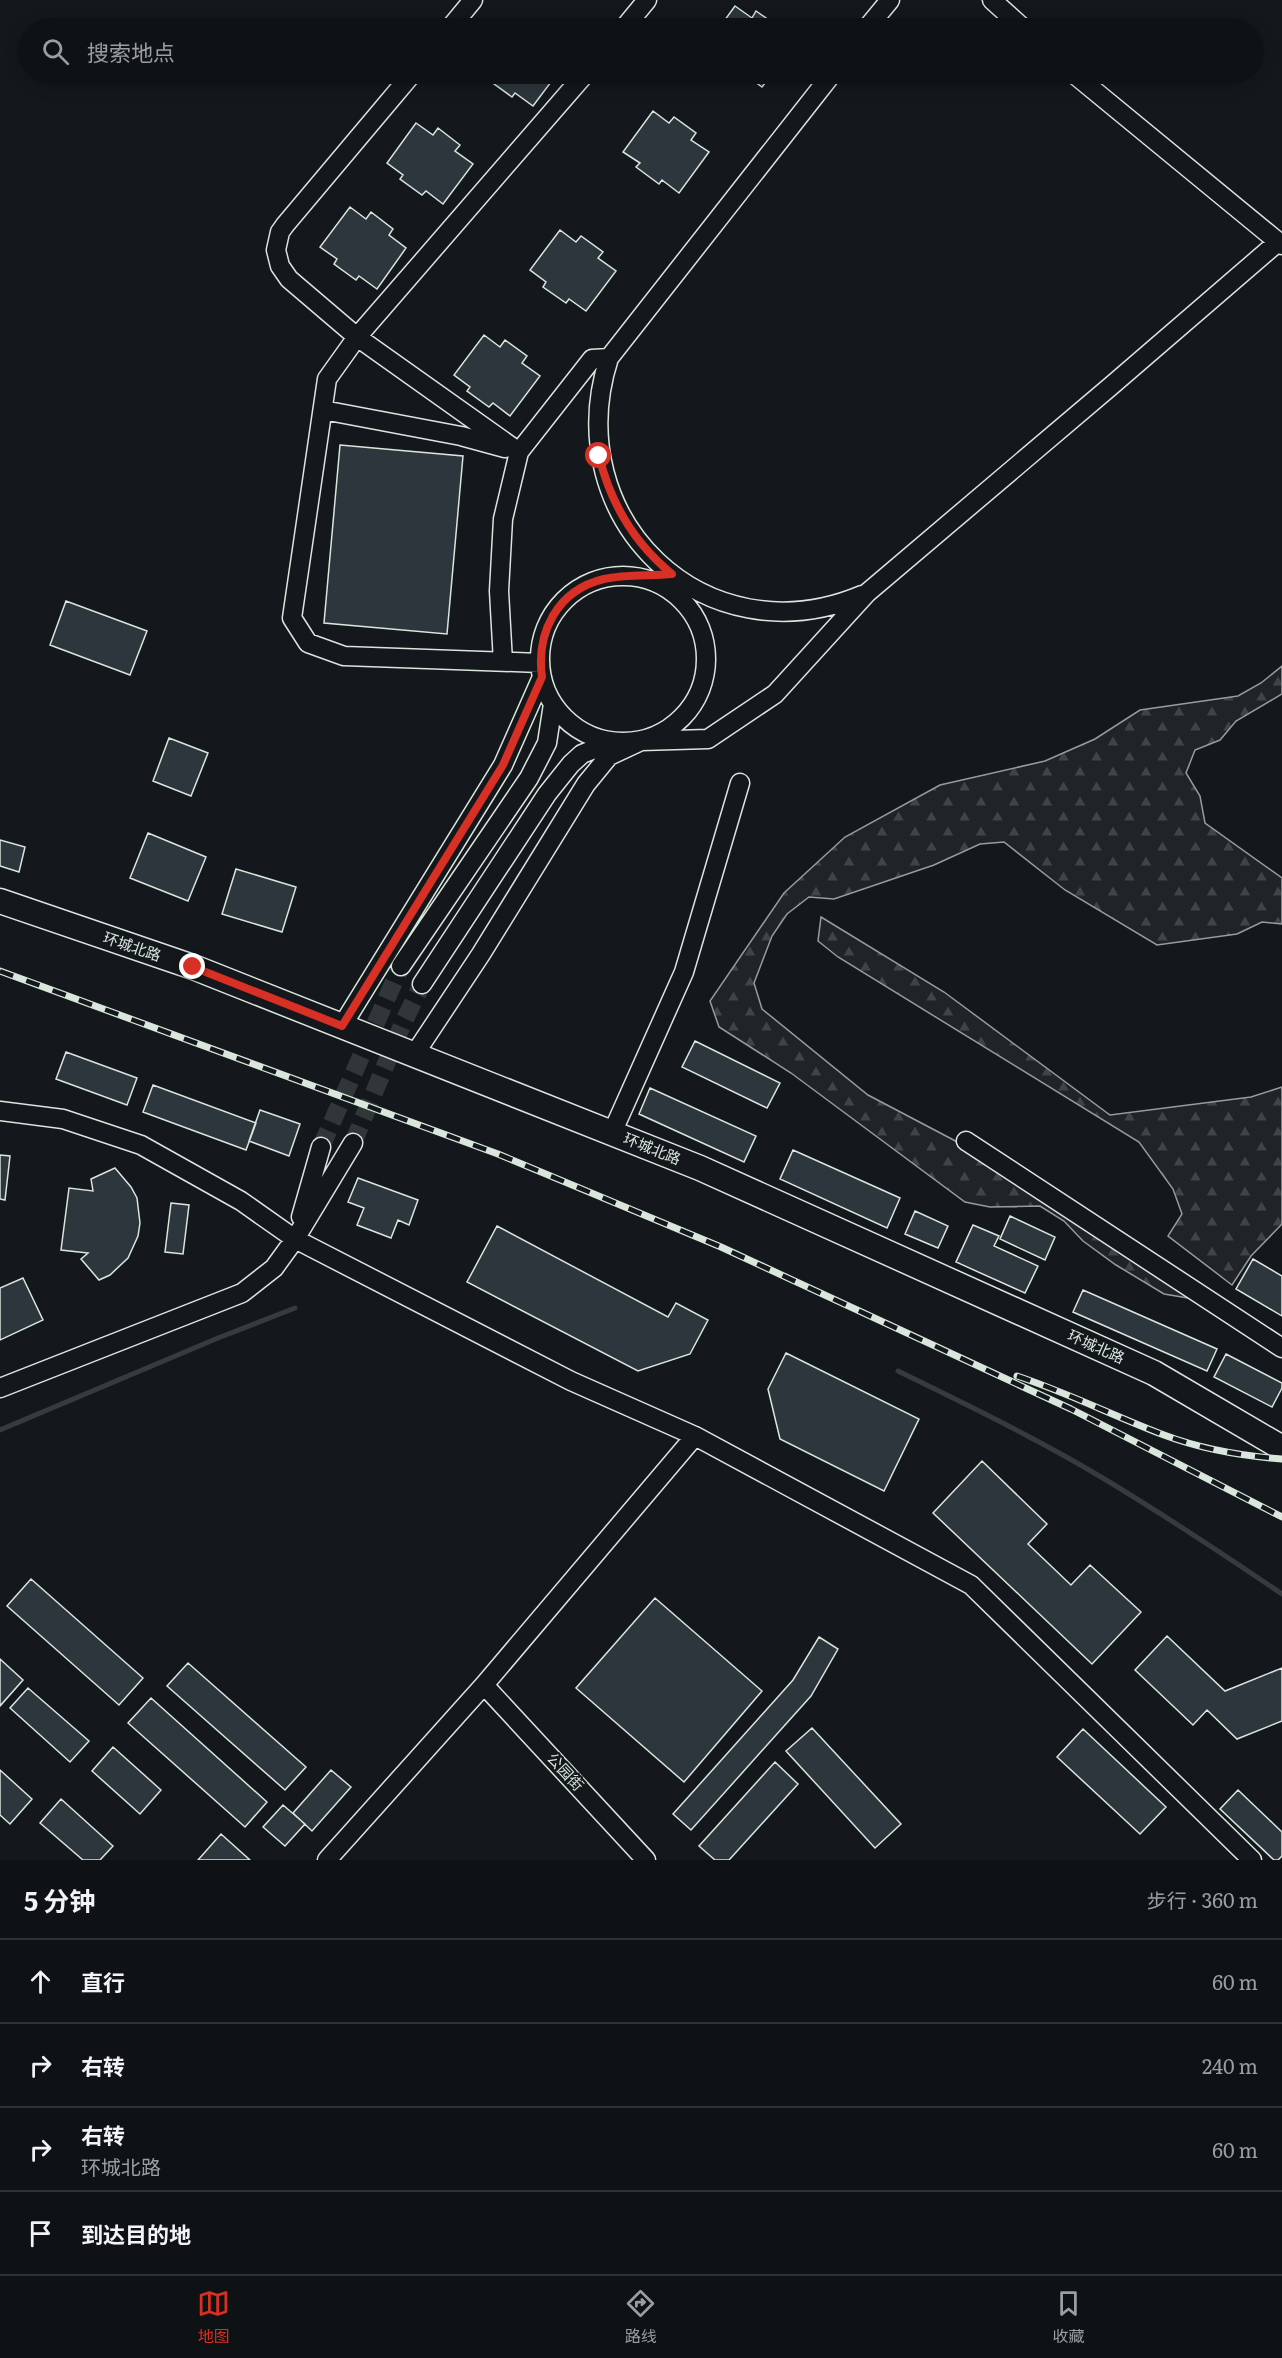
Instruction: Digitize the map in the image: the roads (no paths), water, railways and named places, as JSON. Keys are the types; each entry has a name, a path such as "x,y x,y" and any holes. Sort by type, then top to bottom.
{"main road":[{"name":"环城北路","path":"0,901 193,967 700,1168 1154,1373 1280,1445"}],"street":[{"path":"458,18 473,0"},
{"path":"632,18 647,0"},
{"path":"875,18 890,0"},
{"path":"992,0 1012,18"},
{"path":"404,84 285,225 277,241 277,259 284,273 357,337 519,452"},
{"path":"541,670 503,662 344,656 308,643 292,618 327,379 357,337 576,84"},
{"path":"824,84 609,358 601,387 597,416 599,456 610,494 630,530 642,547 672,574 690,586 727,603 767,611 808,611 848,601 867,593"},
{"path":"422,984 547,794 582,754 612,742 708,739 775,694 867,593 1280,243 1086,84"},
{"path":"503,662 500,591 503,519 519,452 592,359 609,358"},
{"path":"323,410 461,436 519,452"},
{"path":"342,1026 503,765 541,670 543,634 553,615 567,598 591,582 612,577 672,574"},
{"path":"634,577 662,586 674,593 694,615 700,628"},
{"path":"414,1055 481,954 586,784 609,756 668,730 685,716 697,698 705,678 707,656 690,586"},
{"path":"541,670 553,704 572,725 585,733 612,742"},
{"path":"401,966 529,778 547,743 553,704"},
{"path":"612,1133 684,972 740,783"},
{"path":"0,1111 63,1119 141,1144 241,1201 295,1239 571,1381 695,1436 971,1586 1252,1860"},
{"path":"966,1141 1282,1348"},
{"path":"0,1388 242,1293 273,1268 295,1239 353,1143"},
{"path":"295,1239 321,1147"},
{"path":"327,1860 484,1684 695,1436"},
{"name":"公园街","path":"484,1684 646,1860"}],"waterway":[{"path":"0,1430 295,1308"},
{"path":"898,1371 1052,1449 1124,1491 1282,1594"}],"tunnel":[{"path":"321,1147 401,966"},
{"path":"353,1143 403,1023 422,984"}],"railway":[{"path":"0,971 498,1154 721,1247 1071,1409 1282,1517"},
{"path":"1017,1376 1178,1440 1222,1451 1282,1459"}]}
